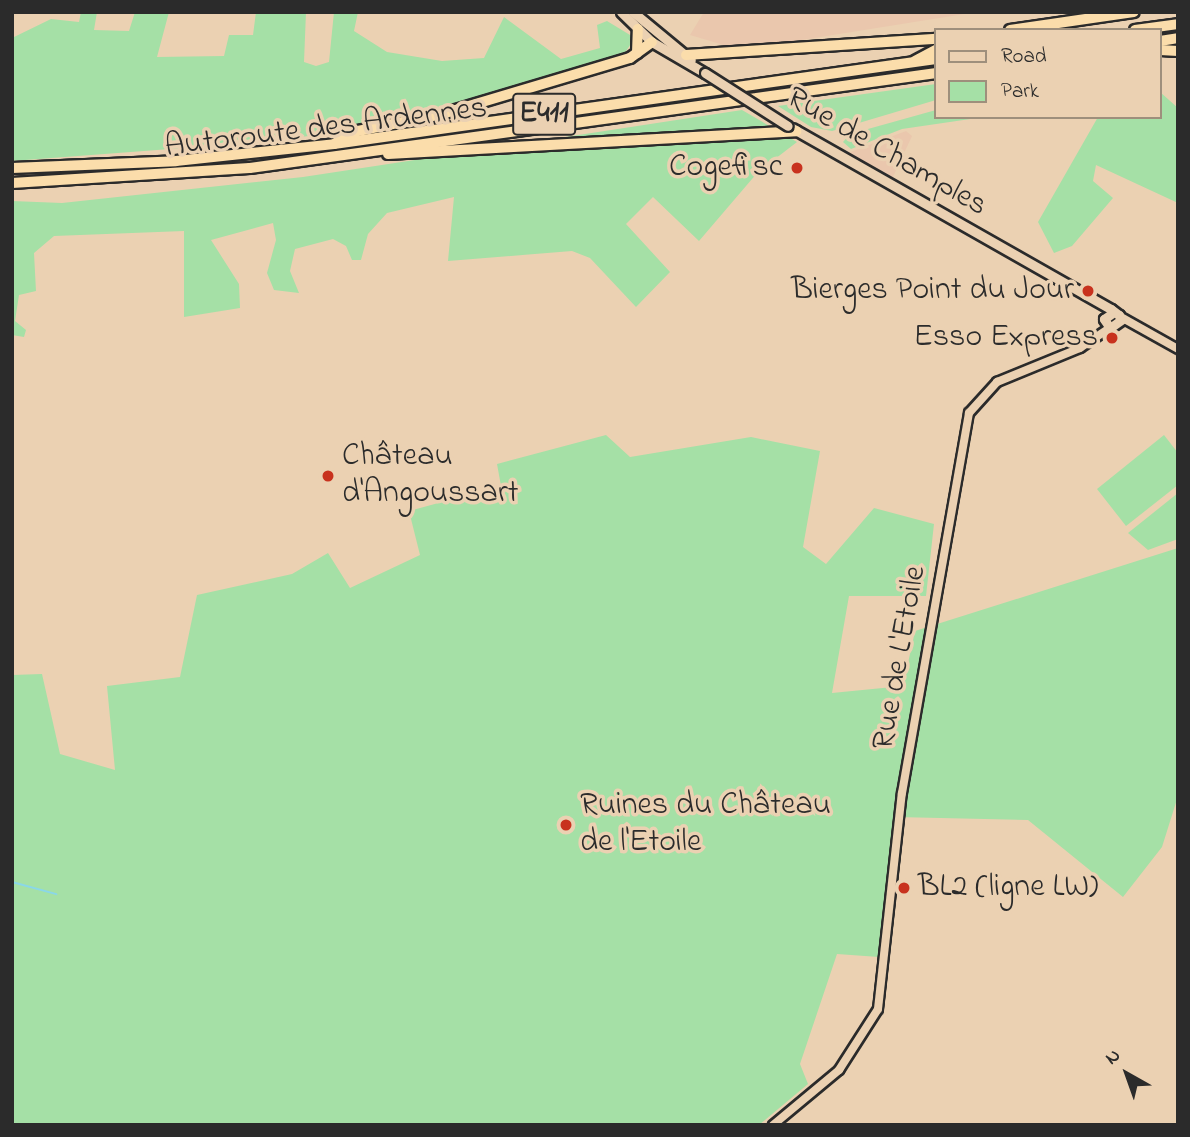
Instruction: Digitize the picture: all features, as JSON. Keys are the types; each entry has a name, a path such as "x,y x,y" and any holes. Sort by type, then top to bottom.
{"highway":[{"path":"1090,19 1102,12"},
{"path":"1025,28 1134,12"},
{"path":"1046,28 1070,22"},
{"path":"1149,28 1178,24"},
{"path":"636,54 638,29"},
{"path":"698,65 721,55 934,39"},
{"path":"334,144 348,134 442,114 636,54 652,43"},
{"path":"914,62 934,51"},
{"path":"698,65 721,55"},
{"name":"Autoroute des Ardennes","path":"12,168 176,160 334,144 934,59"},
{"name":"Autoroute des Ardennes","path":"12,183 178,175 375,152 934,73"},
{"path":"375,152 404,157 792,128"}],"main road":[{"path":"621,12 652,43 698,65"},
{"path":"633,12 698,65"},
{"name":"Rue de Champles","path":"698,65 792,128 1097,303 1112,320"}],"street":[{"path":"1112,320 1136,324 1178,349"},
{"name":"Rue de L'Etoile","path":"808,1092 848,1058 878,1009 902,793 969,413 997,382 1097,336 1112,320"},
{"path":"766,1125 808,1092"},
{"path":"773,1125 808,1092"}],"shaded area":[{"path":"704,12 977,12 764,46 727,46 690,35"},
{"path":"906,131 912,136 892,179 848,153"}],"green space":[{"path":"81,12 97,12 94,30 129,31 135,12 169,12 157,57 224,56 229,35 253,35 256,12 306,12 304,62 316,66 329,62 334,12 358,12 354,31 387,52 442,61 484,58 504,17 561,59 600,48 597,25 607,21 635,38 624,54 369,128 263,142 12,161 12,38 51,19 79,22"},
{"path":"934,84 934,101 832,131 811,127 778,106"},
{"path":"1162,94 1178,108 1178,203 1096,165 1093,181 1113,198 1072,246 1054,253 1038,222 1097,119 1162,119"},
{"path":"742,110 797,142 758,172 699,241 653,197 626,224 670,272 636,307 590,258 572,251 448,261 454,197 387,213 368,234 361,260 352,260 346,246 333,239 295,249 290,271 299,293 274,290 267,273 276,240 273,223 211,240 239,284 240,308 184,317 184,231 54,236 34,253 36,291 19,295 15,321 26,330 24,337 12,335 12,201 62,203 303,177"},
{"path":"934,111 934,119 970,119 902,129 851,149 843,142 850,134"},
{"path":"606,435 630,457 751,437 820,451 803,547 826,564 874,508 934,524 926,596 849,596 832,693 903,686 915,631 1178,548 1178,796 1162,847 1123,897 1028,820 896,817 879,957 837,954 800,1064 808,1084 759,1125 12,1125 12,675 42,674 60,754 115,770 107,686 180,677 197,595 292,574 328,553 350,588 420,555 409,511 501,486 497,464"},
{"path":"1164,435 1178,453 1178,485 1126,526 1097,489"},
{"path":"1178,493 1178,539 1148,550 1128,533"}],"waterway":[{"path":"12,882 56,894"}],"place":[{"name":"Cogefisc","path":"797,168"},
{"name":"Bierges Point du Jour","path":"1088,291"},
{"name":"Esso Express","path":"1112,338"},
{"name":"Château d'Angoussart","path":"328,476"},
{"name":"Ruines du Château de l'Etoile","path":"566,825"},
{"name":"BL2 (ligne LW)","path":"904,888"}]}
